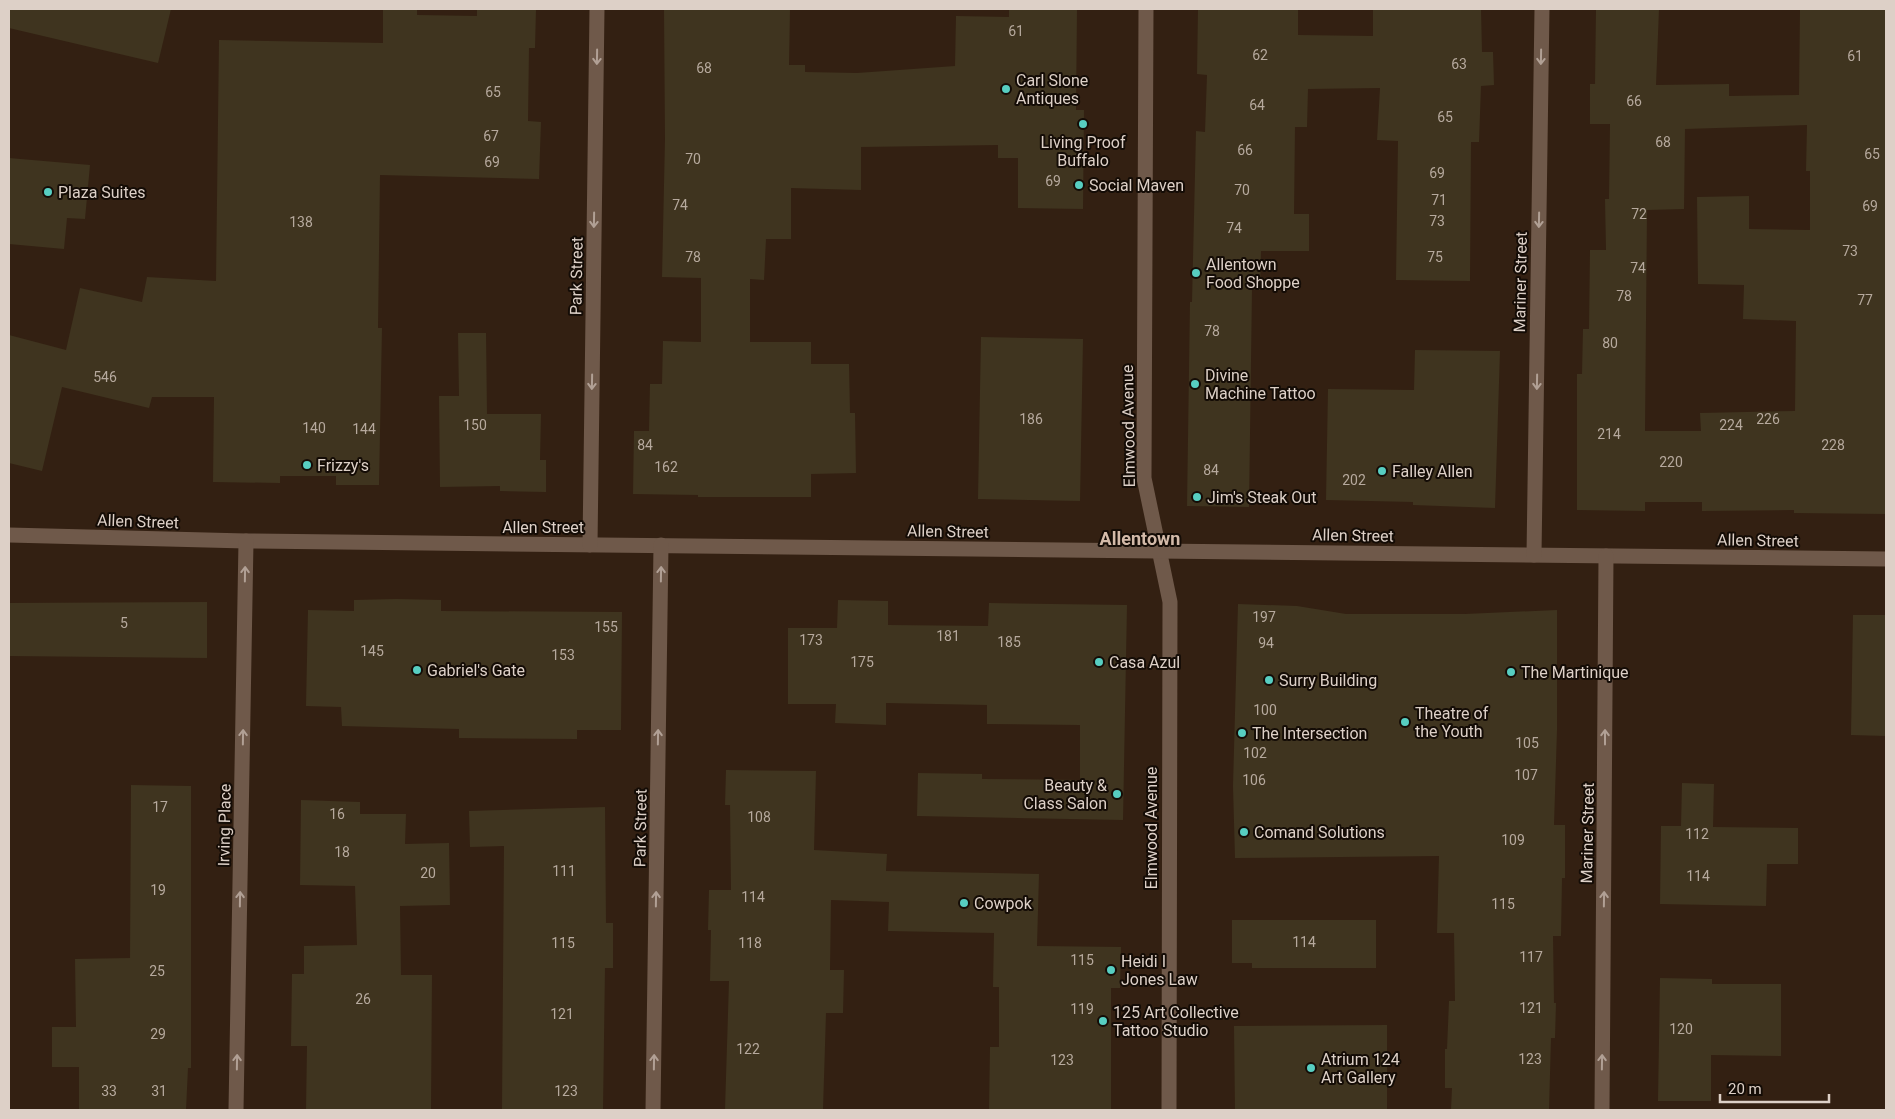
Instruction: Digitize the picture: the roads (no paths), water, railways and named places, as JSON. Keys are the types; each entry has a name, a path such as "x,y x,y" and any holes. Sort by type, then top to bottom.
{"street":[{"name":"Park Street","path":"590,545 597,9"},
{"name":"Elmwood Avenue","path":"1146,9 1144,478 1157,550 1170,602 1169,1110"},
{"name":"Mariner Street","path":"1534,555 1542,9"},
{"name":"Allen Street","path":"9,535 246,541 1886,559"},
{"name":"Irving Place","path":"236,1110 246,541"},
{"name":"Park Street","path":"653,1110 661,545"},
{"name":"Mariner Street","path":"1602,1110 1606,556"}],"place":[{"name":"Carl Slone Antiques","path":"1006,89"},
{"name":"Living Proof Buffalo","path":"1083,124"},
{"name":"Social Maven","path":"1079,185"},
{"name":"Plaza Suites","path":"48,192"},
{"name":"Allentown Food Shoppe","path":"1196,273"},
{"name":"Divine Machine Tattoo","path":"1195,384"},
{"name":"Frizzy's","path":"307,465"},
{"name":"Falley Allen","path":"1382,471"},
{"name":"Jim's Steak Out","path":"1197,497"},
{"name":"Casa Azul","path":"1099,662"},
{"name":"Gabriel's Gate","path":"417,670"},
{"name":"The Martinique","path":"1511,672"},
{"name":"Surry Building","path":"1269,680"},
{"name":"Theatre of the Youth","path":"1405,722"},
{"name":"The Intersection","path":"1242,733"},
{"name":"Beauty & Class Salon","path":"1117,794"},
{"name":"Comand Solutions","path":"1244,832"},
{"name":"Cowpok","path":"964,903"},
{"name":"Heidi I Jones Law","path":"1111,970"},
{"name":"125 Art Collective Tattoo Studio","path":"1103,1021"},
{"name":"Atrium 124 Art Gallery","path":"1311,1068"}],"district":[{"name":"Allentown","path":"1140,539"}]}
